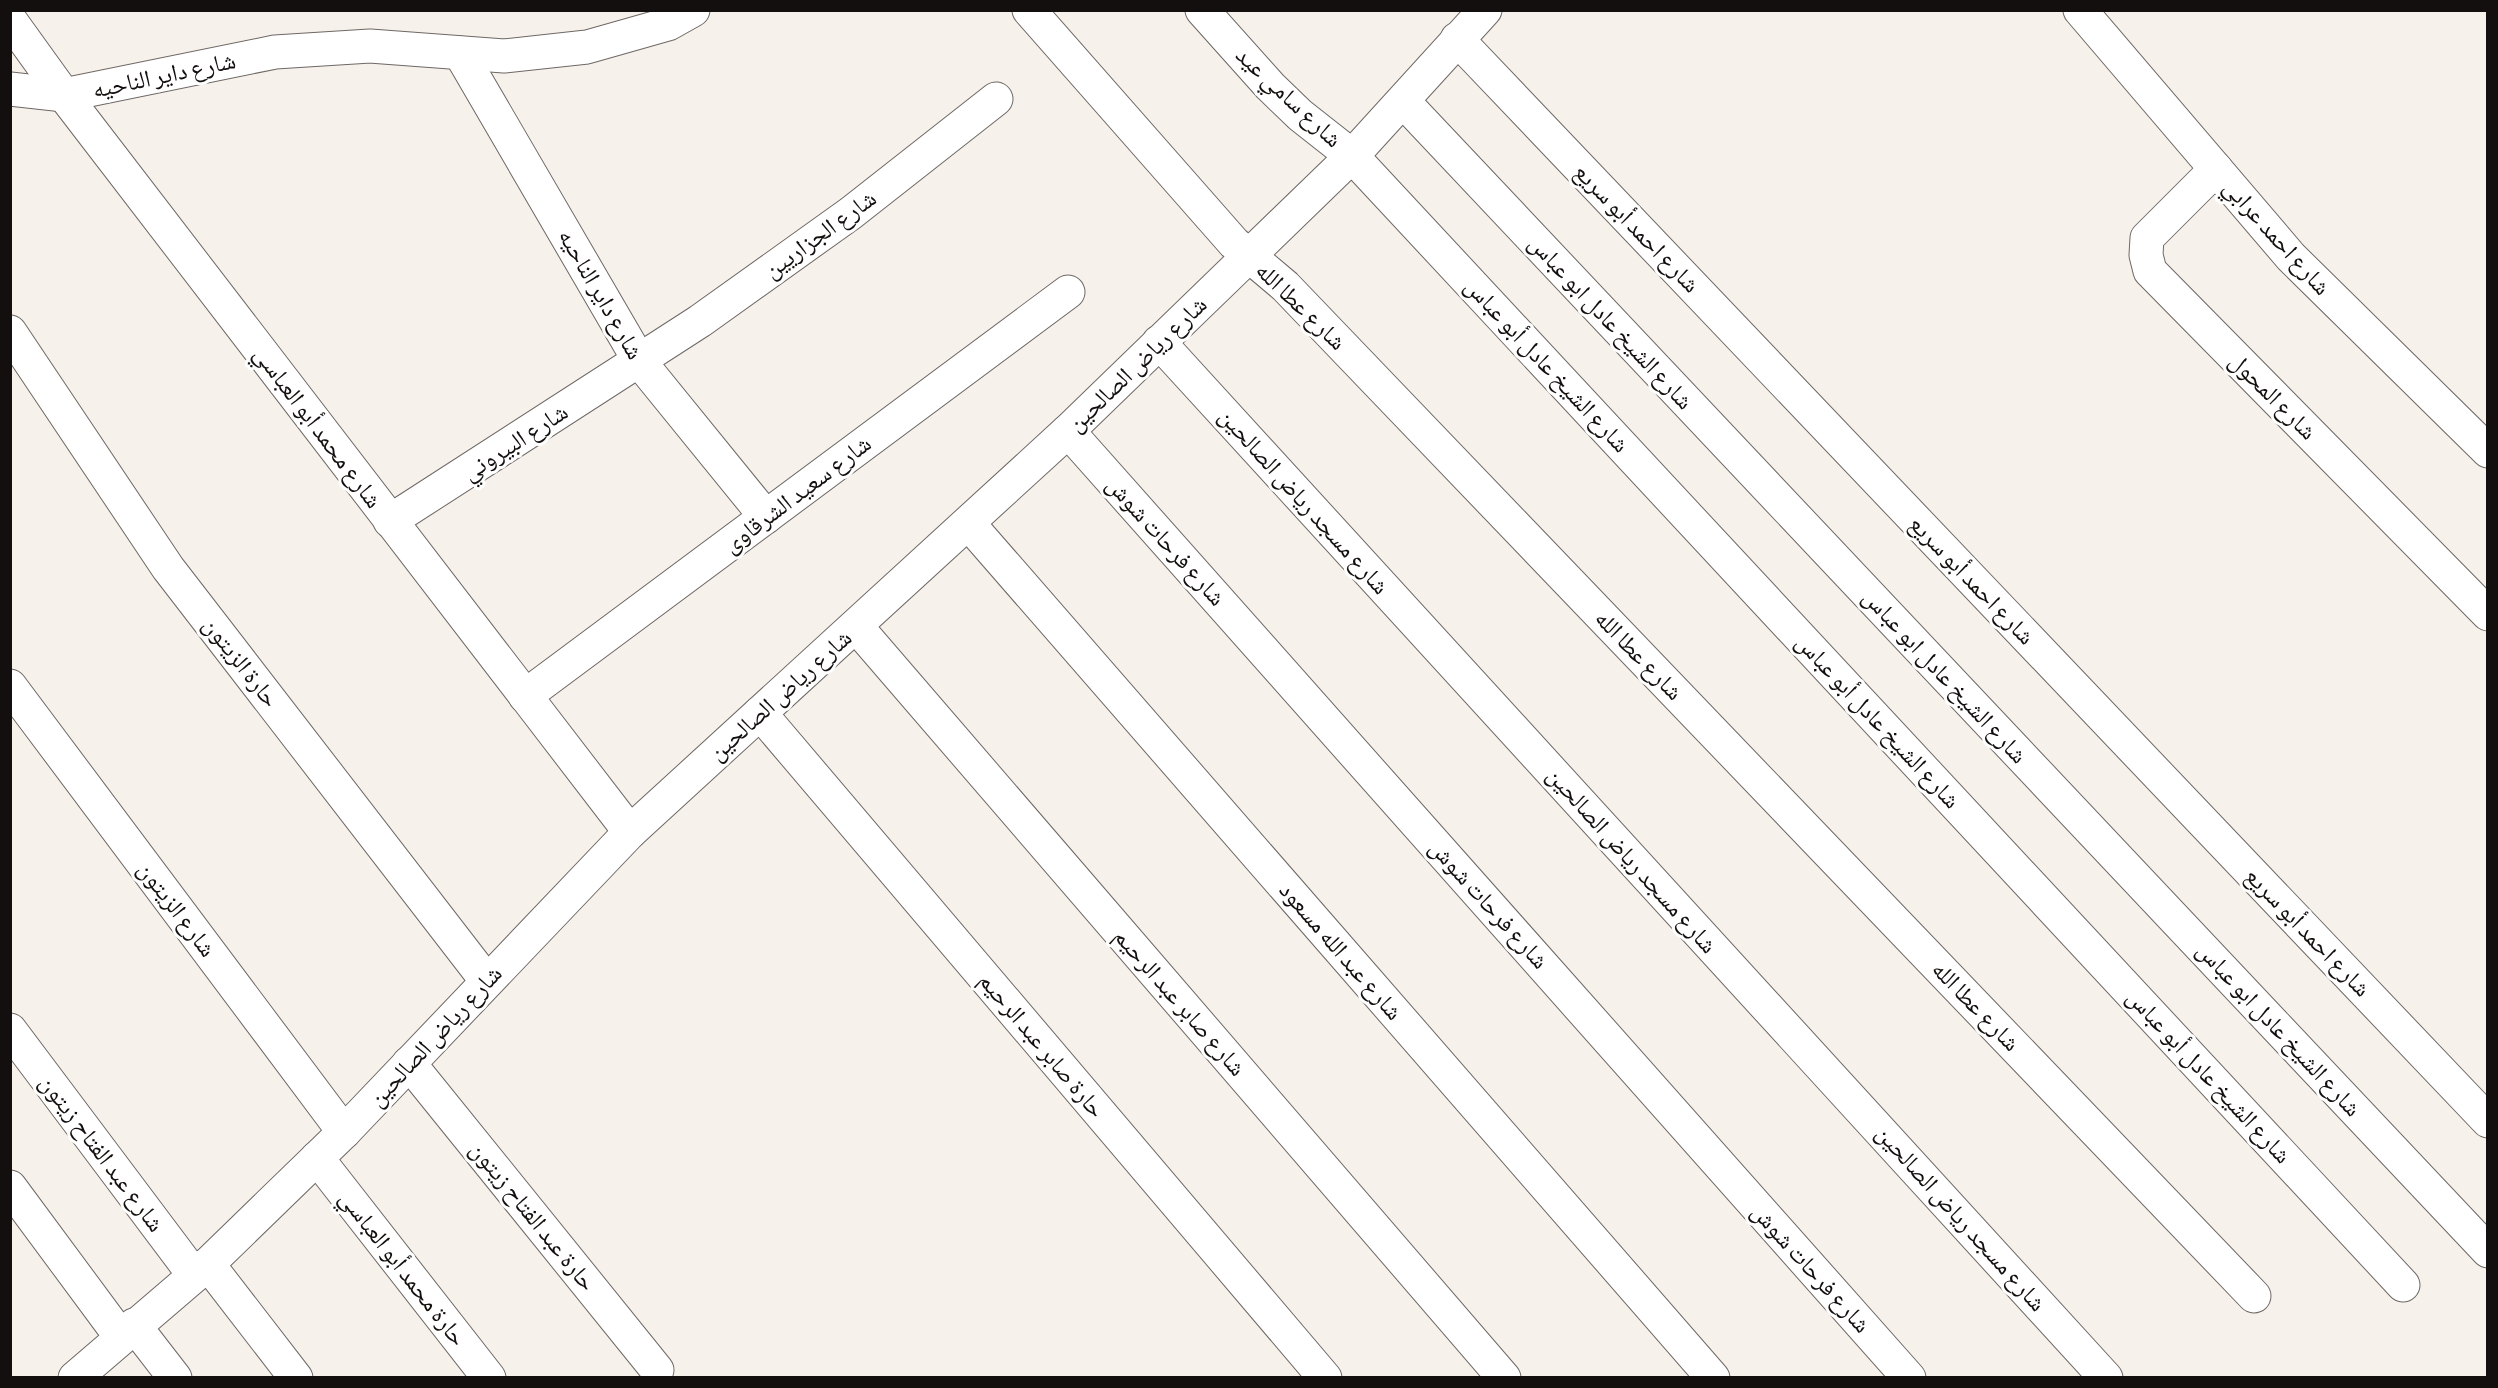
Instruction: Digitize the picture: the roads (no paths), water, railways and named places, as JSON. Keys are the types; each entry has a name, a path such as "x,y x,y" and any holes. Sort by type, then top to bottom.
{"street":[{"name":"شارع داير الناحيه","path":"10,88 64,95 275,52 370,46 504,56 587,47 668,24 693,10"},
{"name":"شارع عطا الله","path":"1029,10 1233,243 1293,294 2254,1296"},
{"name":"شارع سامي عيد","path":"1202,10 1270,86 1300,115 1352,156"},
{"name":"شارع رياض الصالحين","path":"75,1377 201,1269 344,1132 486,980 630,832 969,524 1352,156 1485,10"},
{"name":"شارع احمد عرابي","path":"2080,10 2291,257 2487,451"},
{"name":"شارع محمد أبو العباسي","path":"10,20 64,95 630,832"},
{"name":"شارع احمد أبو سريع","path":"1457,39 2487,1120"},
{"name":"شارع داير الناحيه","path":"460,53 640,362 766,517"},
{"name":"شارع الجزاريين","path":"640,362 851,213 996,99"},
{"name":"شارع الشيخ عادل ابو عباس","path":"1402,101 2487,1251"},
{"name":"شارع الشيخ عادل أبو عباس","path":"1352,156 2403,1285"},
{"name":"شارع المحول","path":"2216,169 2147,238 2146,255 2150,271 2487,614"},
{"name":"شارع سعيد الشرقاوى","path":"525,696 1068,292"},
{"name":"حارة الزيتون","path":"10,332 168,568 486,980"},
{"name":"شارع مسجد رياض الصالحين","path":"1159,342 2106,1377"},
{"name":"شارع البيروني","path":"390,521 640,362"},
{"name":"شارع فرحات شوش","path":"1068,431 1909,1377"},
{"name":"شارع عبد الله مسعود","path":"969,524 1713,1377"},
{"name":"شارع صابر عبد الرحيم","path":"856,626 1504,1377"},
{"name":"شارع الزيتون","path":"10,686 344,1132"},
{"name":"حارة صابر عبد الرحيم","path":"760,713 1325,1377"},
{"name":"شارع عبد الفتاح زيتون","path":"10,1030 201,1269 296,1377"},
{"name":"حارة عبد الفتاح زيتون","path":"408,1063 657,1370"},
{"name":"حارة محمد أبو العباسي","path":"317,1158 489,1377"},
{"path":"10,1187 128,1331 175,1377"}]}
